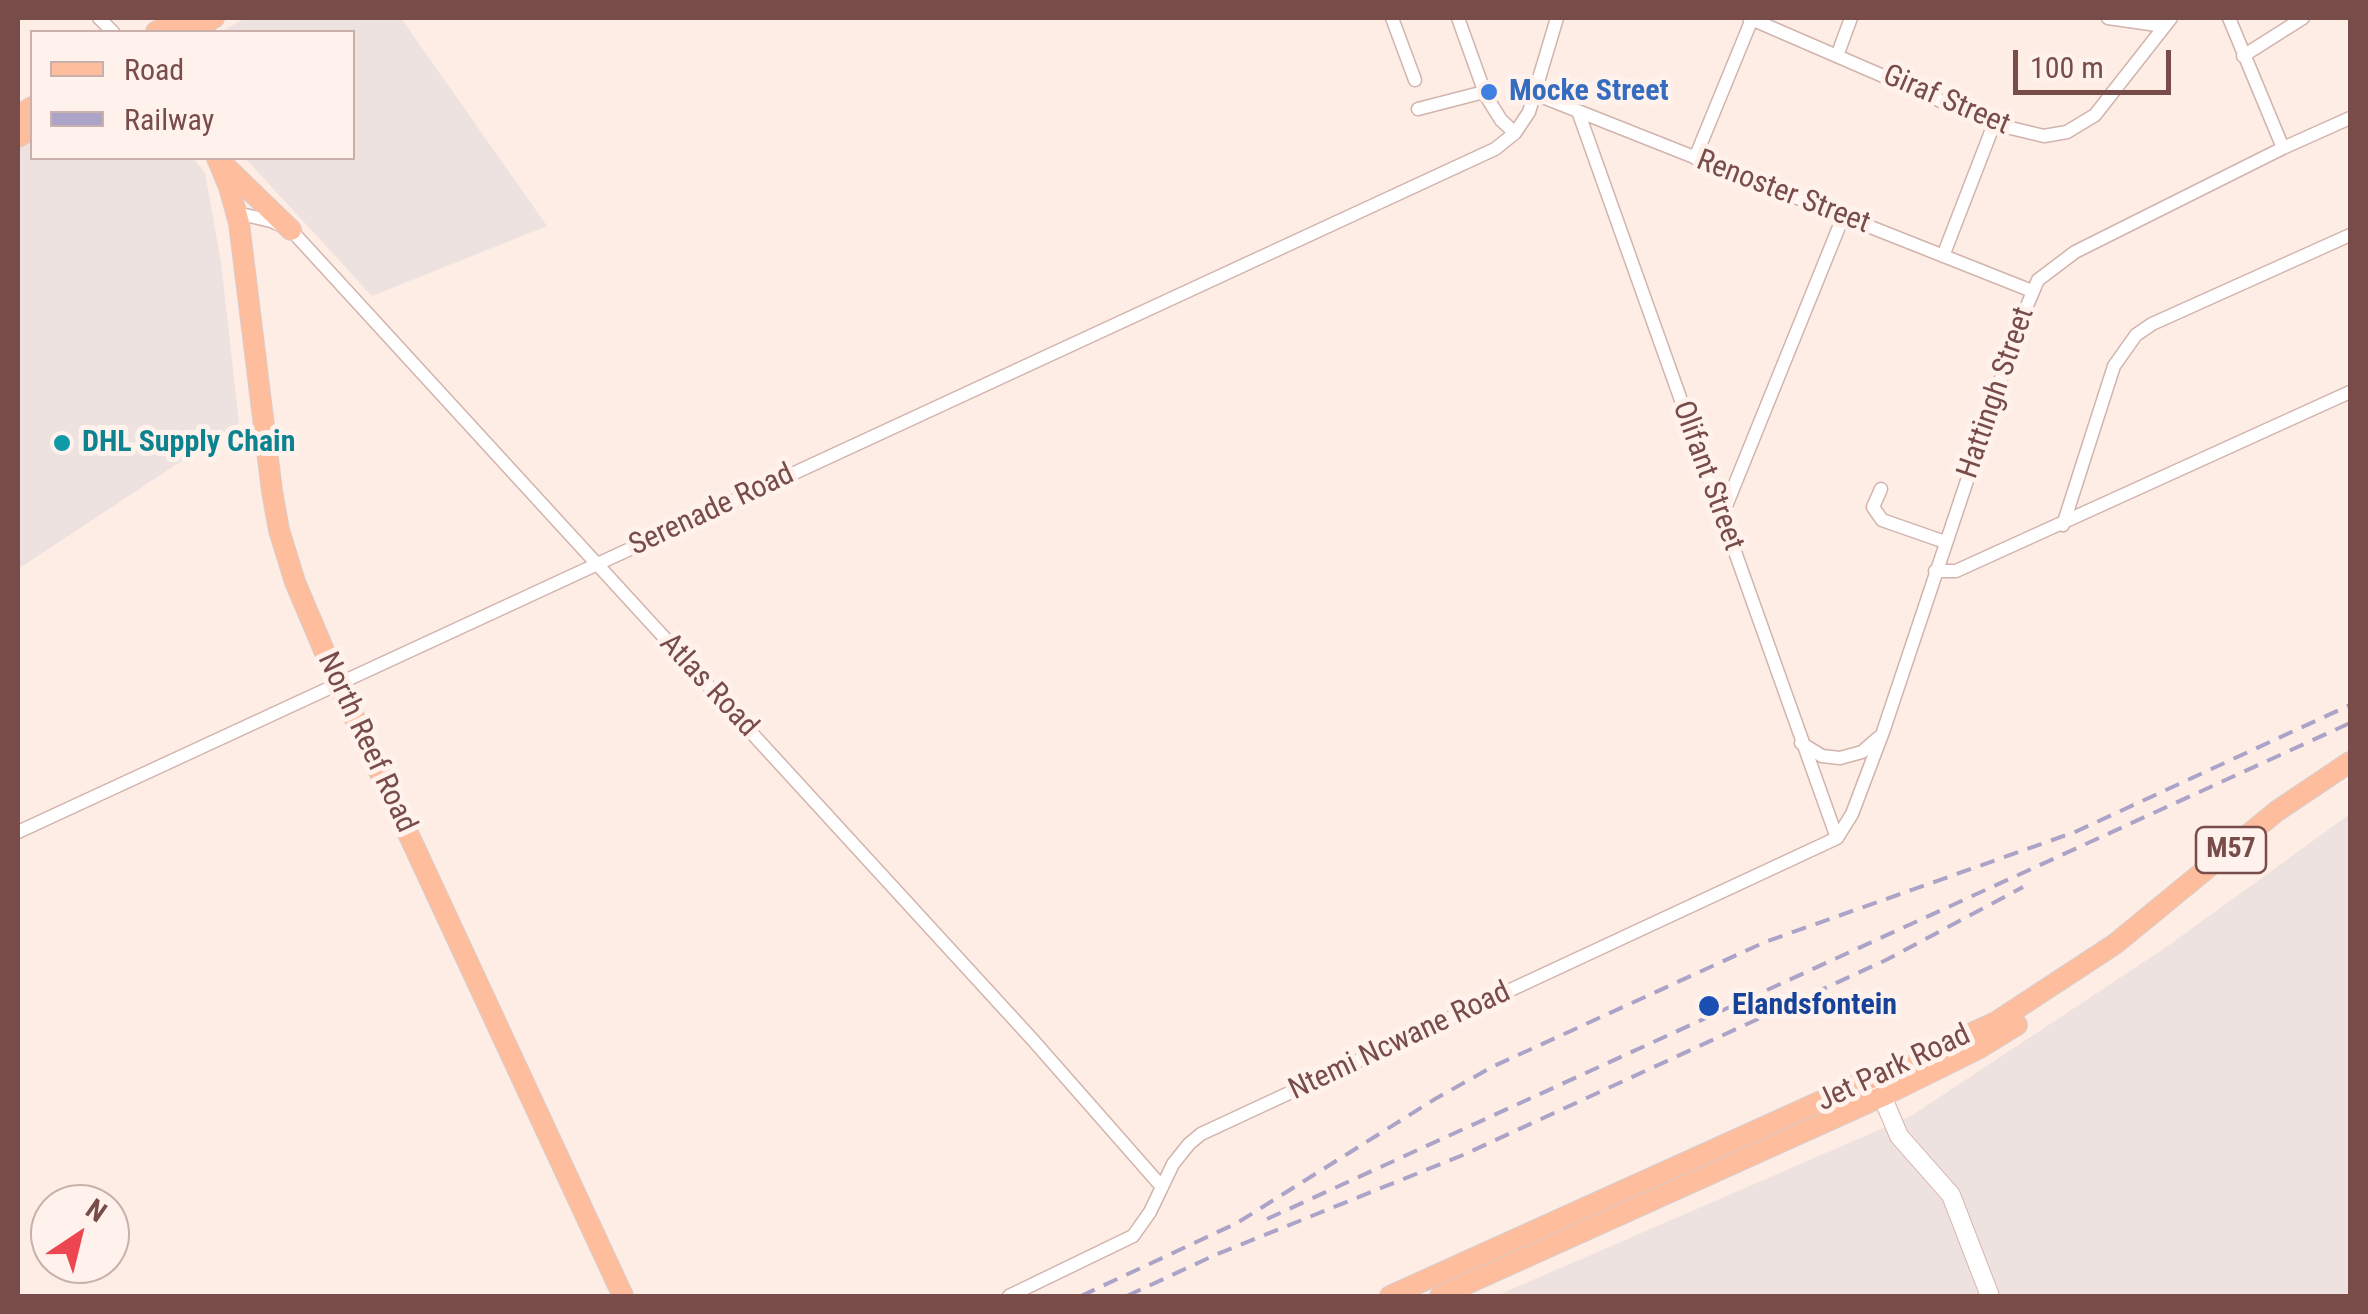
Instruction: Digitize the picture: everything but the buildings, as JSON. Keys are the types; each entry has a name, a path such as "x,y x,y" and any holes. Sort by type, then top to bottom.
{"main road":[{"name":"North Reef Road","path":"218,160 237,212 279,530 307,614 623,1296"},
{"path":"219,160 291,230"},
{"name":"Jet Park Road","path":"1440,1296 1879,1087 2020,1008 2115,944 2277,812 2350,762"},
{"name":"Jet Park Road","path":"1390,1296 1879,1087 1978,1049 2045,1007 2286,814 2350,770"}],"street":[{"path":"1392,18 1416,80"},
{"path":"1458,18 1484,92 1515,134 1529,112 1556,18"},
{"path":"1695,158 1750,18"},
{"name":"Giraf Street","path":"1750,18 1994,124 2044,136 2077,128 2095,116 2167,22"},
{"path":"1836,56 1852,18"},
{"path":"2108,18 2167,22"},
{"path":"2229,18 2283,148"},
{"path":"2243,56 2303,18"},
{"path":"1418,109 1484,92"},
{"name":"Renoster Street","path":"1535,94 2032,290"},
{"name":"Olifant Street","path":"1579,114 1837,838"},
{"name":"Hattingh Street","path":"1837,838 1852,814 1883,732 2032,290 2044,273 2075,252 2350,118"},
{"path":"1943,256 1994,124"},
{"name":"Serenade Road","path":"18,832 1495,149 1515,134"},
{"name":"Atlas Road","path":"237,212 291,230 1045,1053 1162,1186"},
{"path":"1722,516 1843,217"},
{"path":"2063,524 2114,366 2136,335 2152,324 2350,234"},
{"path":"1936,571 1954,572 2350,392"},
{"path":"1881,488 1873,507 1882,520 1946,542"},
{"path":"1801,743 1822,756 1852,757 1883,732"},
{"name":"Ntemi Ncwane Road","path":"1009,1296 1128,1241 1143,1224 1178,1156 1201,1134 1837,838"},
{"path":"1879,1087 1899,1136 1950,1194 1990,1296"}],"shaded area":[{"path":"246,18 401,18 547,226 372,296 247,160 355,160 355,30 224,30"},
{"path":"30,135 30,160 195,160 205,173 221,262 239,423 18,569 18,143"},
{"path":"2350,814 2350,1296 1496,1296 1911,1116 2165,948"}],"railway":[{"path":"1081,1296 1237,1223 1492,1067 1765,942 2075,832 2350,705"},
{"path":"1267,1219 2350,723"},
{"path":"1127,1296 1215,1255 1463,1155 1886,960 2023,887"}],"place":[{"name":"Mocke Street","path":"1489,92"},
{"name":"DHL Supply Chain","path":"62,443"},
{"name":"Elandsfontein","path":"1709,1006"}]}
